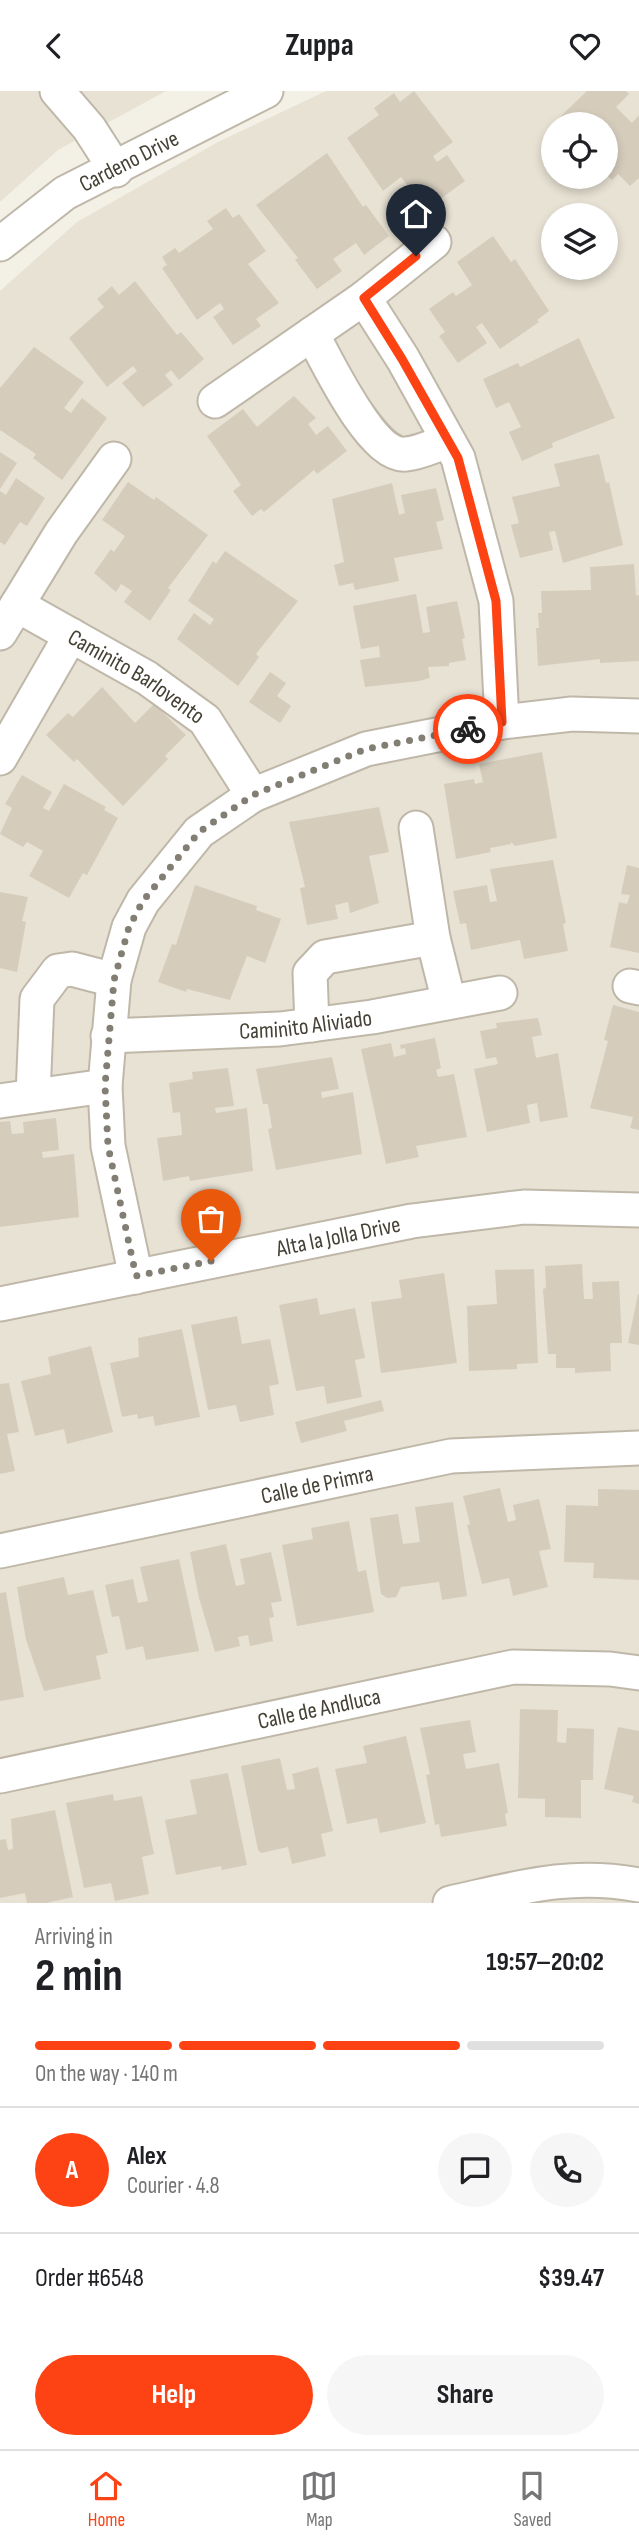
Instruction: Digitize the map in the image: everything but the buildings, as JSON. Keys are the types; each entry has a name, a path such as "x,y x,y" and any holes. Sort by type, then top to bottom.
{"street":[{"path":"57,91 89,128 116,170"},
{"name":"Cardeno Drive","path":"0,244 65,193 116,170 266,91"},
{"path":"215,401 364,298 434,241"},
{"path":"364,298 458,458 496,601 502,722"},
{"path":"312,334 371,435 388,450 405,455 448,440"},
{"path":"0,633 61,533 114,460"},
{"name":"Caminito Barlovento","path":"17,605 147,678 205,720 253,795"},
{"path":"0,758 71,635"},
{"path":"136,1276 108,1146 105,1086 114,980 129,927 143,901 199,832 253,795 366,749 502,722 572,715 639,716"},
{"path":"416,828 433,937 449,1002"},
{"path":"312,1025 310,973 325,957 433,937"},
{"path":"33,1096 37,999 58,971 72,969 114,980"},
{"name":"Caminito Aliviado","path":"108,1036 312,1025 500,993"},
{"path":"0,1101 105,1086"},
{"name":"Alta la Jolla Drive","path":"0,1304 412,1221 524,1207 639,1210"},
{"name":"Calle de Primra","path":"0,1551 451,1456 639,1448"},
{"name":"Calle de Andluca","path":"0,1776 513,1667 610,1669 639,1673"},
{"path":"450,1903 557,1879 586,1878 639,1885"}],"shaded area":[{"path":"0,91 166,91 58,150 0,202"},
{"path":"326,91 639,91 639,1903 0,1903 0,291 77,222 218,142"}],"way so far":[{"path":"211,1261 136,1276 108,1146 105,1086 114,980 129,927 143,901 199,832 253,795 366,749 468,729"}],"route":[{"path":"416,256 364,298 458,458 496,601 502,722 468,729"}]}
